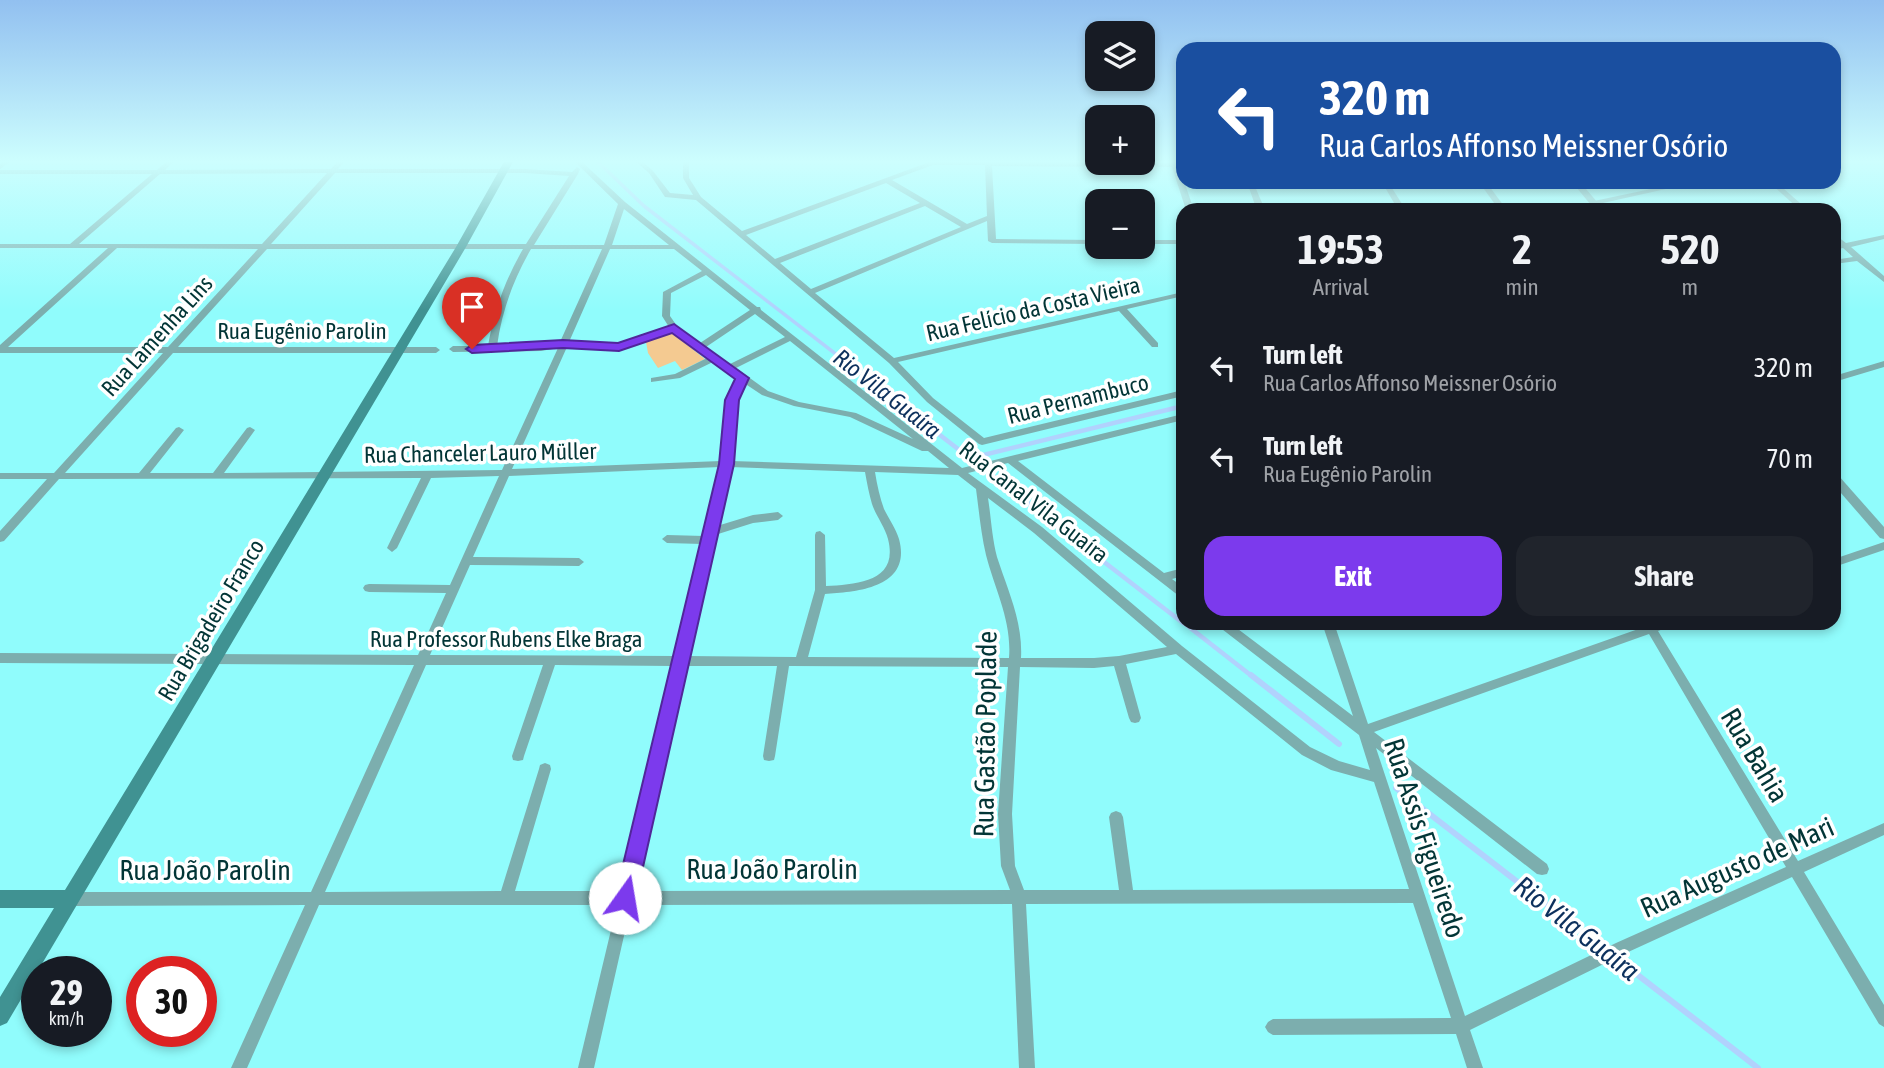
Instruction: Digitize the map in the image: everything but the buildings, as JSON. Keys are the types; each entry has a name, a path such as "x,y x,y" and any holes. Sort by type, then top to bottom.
{"main road":[{"name":"Rua Brigadeiro Franco","path":"0,1016 461,247 488,210"},
{"name":"Rua João Parolin","path":"0,899 71,899"}],"street":[{"path":"72,246 114,210"},
{"name":"Rua Lamenha Lins","path":"0,538 298,210"},
{"path":"492,348 495,323 502,301 528,247 552,210"},
{"path":"239,1068 607,247 620,210"},
{"name":"Rua Canal Vila Guaíra","path":"629,210 939,456 1092,573 1178,649 1306,751 1336,766 1379,778"},
{"name":"Rua Canal Vila Guaíra","path":"712,210 892,361 930,400 982,442"},
{"path":"741,234 806,210"},
{"path":"774,262 908,210"},
{"path":"937,210 966,227"},
{"path":"990,210 992,241 1085,242"},
{"path":"810,292 990,216"},
{"path":"1841,246 1884,237"},
{"path":"1155,242 1176,242"},
{"path":"1841,242 1884,280"},
{"path":"0,246 677,247"},
{"path":"0,350 115,246"},
{"path":"1841,260 1859,258"},
{"path":"708,271 667,292 666,316 674,328 765,393 782,400 853,415 939,456"},
{"name":"Rua Felício da Costa Vieira","path":"892,361 1176,296"},
{"path":"700,347 757,309"},
{"path":"1122,309 1154,345"},
{"path":"453,349 563,344 626,346 674,328"},
{"path":"729,368 792,337"},
{"name":"Rua Eugênio Parolin","path":"0,350 436,350"},
{"path":"654,380 677,376 714,358"},
{"path":"1841,377 1884,364"},
{"path":"586,1068 726,464 732,400 742,378"},
{"name":"Rua Pernambuco","path":"982,442 1176,395"},
{"name":"Rua Pernambuco","path":"974,469 1176,419"},
{"path":"142,476 179,430"},
{"path":"216,476 250,430"},
{"name":"Rua Canal Vila Guaíra","path":"1010,460 1176,588"},
{"name":"Rua Chanceler Lauro Müller","path":"0,476 324,476 505,473 726,464 960,472 974,469"},
{"path":"821,590 866,586 891,571 895,550 893,538 879,510 869,468"},
{"path":"392,548 428,474"},
{"path":"1841,486 1884,536"},
{"name":"Rua Gastão Poplade","path":"981,488 991,554 1015,628 1016,662 1005,814 1008,866 1018,897 1027,1068"},
{"path":"667,540 710,536 754,519 778,516"},
{"path":"801,661 821,590 820,535"},
{"path":"1841,561 1884,546"},
{"path":"466,561 579,562"},
{"path":"1163,578 1176,574"},
{"path":"369,588 454,589"},
{"path":"1231,630 1542,869"},
{"name":"Rua Assis Figueiredo","path":"1330,630 1475,1068"},
{"path":"1363,731 1639,630"},
{"name":"Rua Bahia","path":"1652,630 1884,1020"},
{"name":"Rua Professor Rubens Elke Braga","path":"0,658 1016,662 1119,661 1178,649"},
{"path":"518,756 551,660"},
{"path":"769,757 783,661"},
{"path":"1119,661 1136,718"},
{"path":"506,898 545,769"},
{"path":"1116,817 1127,897"},
{"name":"Rua Augusto de Mari","path":"1461,1026 1621,948 1884,829"},
{"name":"Rua João Parolin","path":"71,899 1419,897"},
{"path":"1273,1027 1461,1026"}],"shaded area":[{"path":"671,332 705,359 682,370 675,361 658,368 648,353 646,342"}],"waterway":[{"name":"Rio Vila Guaíra","path":"649,210 872,382"},
{"name":"Rio Vila Guaíra","path":"870,381 1176,618"},
{"path":"971,458 1176,408"},
{"name":"Rio Vila Guaíra","path":"1193,630 1253,677"},
{"name":"Rio Vila Guaíra","path":"1251,675 1339,744"},
{"name":"Rio Vila Guaíra","path":"1396,788 1758,1068"}],"route":[{"path":"472,349 541,348 563,344 619,347 674,328 742,378 732,400 726,464 625,898"}]}
